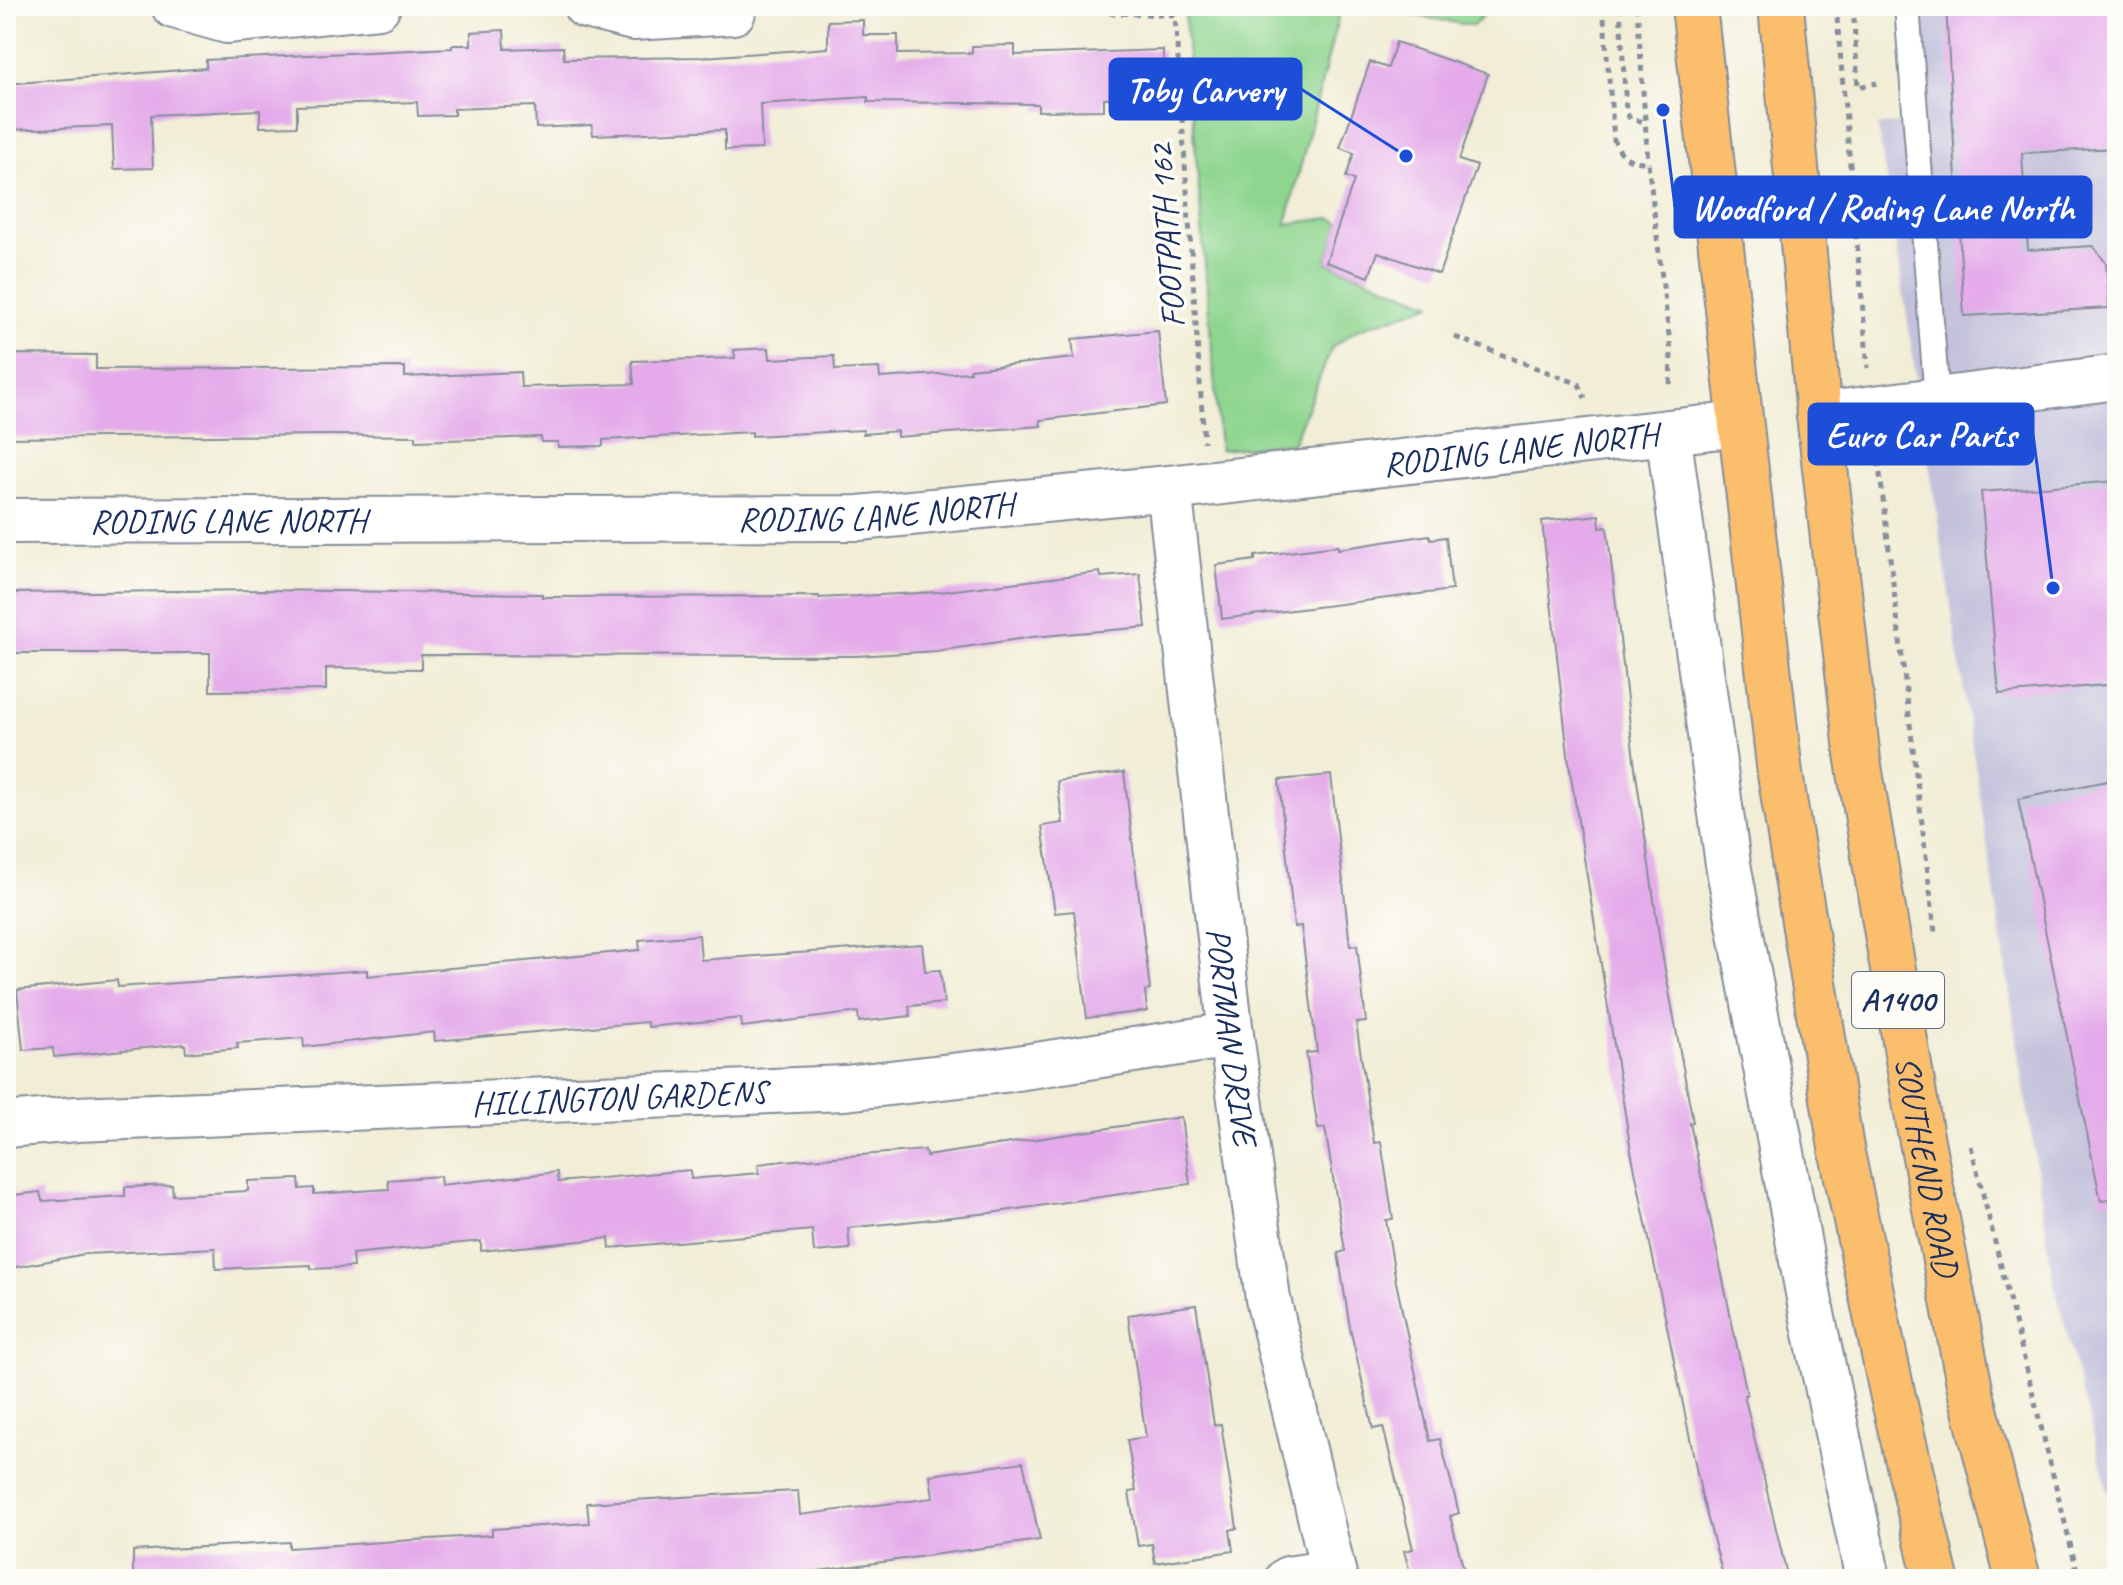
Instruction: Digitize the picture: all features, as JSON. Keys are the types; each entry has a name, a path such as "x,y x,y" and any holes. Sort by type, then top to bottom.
{"highway":[{"name":"A1400","path":"1694,6 1780,774 1841,1148 1893,1397 1936,1579"},
{"name":"A1400","path":"1781,6 1819,415"},
{"name":"SOUTHEND ROAD","path":"1819,415 1858,760 1920,1131 1971,1394 2018,1579"}],"street":[{"path":"174,6 227,21 378,6"},
{"path":"586,6 633,18 733,12"},
{"path":"1819,415 2117,377"},
{"name":"RODING LANE NORTH","path":"6,521 859,518 1740,424"},
{"path":"1668,432 1728,864 1812,1314 1868,1579"},
{"name":"PORTMAN DRIVE","path":"1188,485 1231,1035 1268,1299 1334,1576"},
{"name":"HILLINGTON GARDENS","path":"6,1125 93,1118 845,1088 1004,1070 1231,1035"},
{"path":"1288,1579 1334,1576"}],"lane":[{"path":"1907,6 1937,400"}],"path":[{"name":"FOOTPATH 162","path":"1100,6 1107,13 1175,15 1188,485"},
{"path":"1603,6 1614,140 1620,154 1634,163 1648,162"},
{"path":"1620,6 1626,111 1630,119 1645,122"},
{"path":"1637,6 1648,162 1671,352 1668,432"},
{"path":"1836,6 1868,365"},
{"path":"1853,6 1858,87 1877,85 1876,69"},
{"path":"1455,337 1579,384 1603,439"},
{"path":"1877,455 1936,942"},
{"name":"SOUTHEND ROAD","path":"1968,1133 2079,1579"}],"shaded area":[{"path":"1903,6 2117,6 2117,1525 2054,1284 1878,126 1905,122"}],"green space":[{"path":"1184,6 1341,6 1286,224 1330,218 1340,222 1326,262 1432,304 1357,330 1332,347 1293,443 1220,450"},
{"path":"1364,6 1492,6 1473,26"}],"building":[{"path":"1946,6 2117,6 2117,148 2022,153 2028,250 2093,246 2106,263 2109,308 1964,316"},
{"path":"863,20 863,35 898,35 898,54 972,53 972,46 1015,45 1015,55 1163,50 1163,97 1104,98 1104,110 1038,111 1038,104 868,102 868,97 760,104 762,149 725,150 725,130 593,135 592,125 536,128 535,106 454,109 454,115 418,116 417,102 297,106 297,126 260,127 260,110 151,115 153,168 114,169 112,126 6,130 6,84 206,68 206,60 452,48 452,45 471,45 471,32 504,30 505,49 563,47 564,59 703,57 828,48 828,21"},
{"path":"1396,42 1488,74 1459,160 1477,166 1439,274 1378,252 1369,277 1326,262 1354,180 1346,177 1354,153 1340,148 1370,62 1388,68"},
{"path":"1158,331 1166,405 1040,420 1041,426 897,437 897,431 752,436 752,432 603,440 603,446 558,447 558,442 541,442 541,437 416,441 416,436 332,435 6,438 6,354 96,355 96,369 405,367 405,377 520,372 521,387 634,384 632,361 735,358 734,350 769,348 770,359 834,356 835,370 879,368 880,378 970,372 970,369 1074,358 1072,339"},
{"path":"2117,481 2117,684 1999,694 1981,492"},
{"path":"1599,515 1600,528 1607,527 1634,760 1660,942 1693,1122 1690,1123 1747,1394 1744,1395 1788,1579 1724,1579 1702,1497 1631,1151 1569,764 1542,521"},
{"path":"1429,535 1431,539 1446,537 1452,590 1222,619 1216,565 1255,560 1255,556 1338,546 1338,549"},
{"path":"1100,572 1101,577 1140,574 1146,627 1032,637 937,651 856,656 421,655 421,669 326,668 326,690 210,691 210,653 6,653 6,593 264,590 542,594 542,597 819,598 939,592"},
{"path":"1124,772 1150,990 1145,991 1147,1011 1087,1018 1074,911 1055,913 1042,826 1063,823 1057,781"},
{"path":"1331,775 1350,946 1357,945 1366,1022 1356,1023 1374,1143 1381,1142 1393,1219 1386,1220 1396,1282 1430,1441 1440,1439 1459,1513 1450,1516 1466,1579 1412,1579 1404,1551 1413,1549 1383,1427 1373,1429 1350,1328 1338,1253 1345,1251 1325,1128 1318,1129 1306,1053 1317,1052 1301,926 1294,927 1279,780"},
{"path":"2117,779 2117,1199 2101,1201 2018,799"},
{"path":"699,935 701,960 922,944 925,971 940,970 944,1003 909,1006 910,1016 859,1022 858,1012 742,1027 741,1018 648,1027 647,1022 435,1041 434,1032 304,1047 303,1038 237,1043 238,1048 186,1053 185,1044 54,1057 53,1048 23,1050 17,990 117,980 118,987 367,970 367,976 640,950 639,940"},
{"path":"1181,1117 1190,1184 990,1213 848,1228 850,1249 814,1252 812,1230 610,1248 609,1238 481,1251 481,1241 352,1254 353,1267 311,1269 311,1265 216,1269 215,1248 85,1254 6,1269 6,1196 40,1192 42,1201 125,1196 125,1187 172,1185 173,1195 248,1191 248,1181 299,1179 300,1189 314,1188 314,1194 389,1189 388,1180 440,1176 441,1185 557,1172 558,1182 690,1170 691,1179 759,1173 758,1164 783,1161 925,1150 926,1156"},
{"path":"1196,1305 1214,1425 1221,1424 1237,1528 1230,1530 1233,1551 1155,1563 1152,1544 1138,1546 1129,1492 1136,1491 1127,1440 1146,1437 1128,1315"},
{"path":"1023,1462 1040,1540 818,1571 737,1579 133,1579 133,1551 289,1542 289,1548 492,1535 492,1529 589,1523 587,1503 731,1494 798,1491 800,1515 933,1498 930,1475"}],"place":[{"name":"Woodford / Roding Lane North","path":"1663,110"},
{"name":"Toby Carvery","path":"1406,156"},
{"name":"Euro Car Parts","path":"2053,588"}]}
